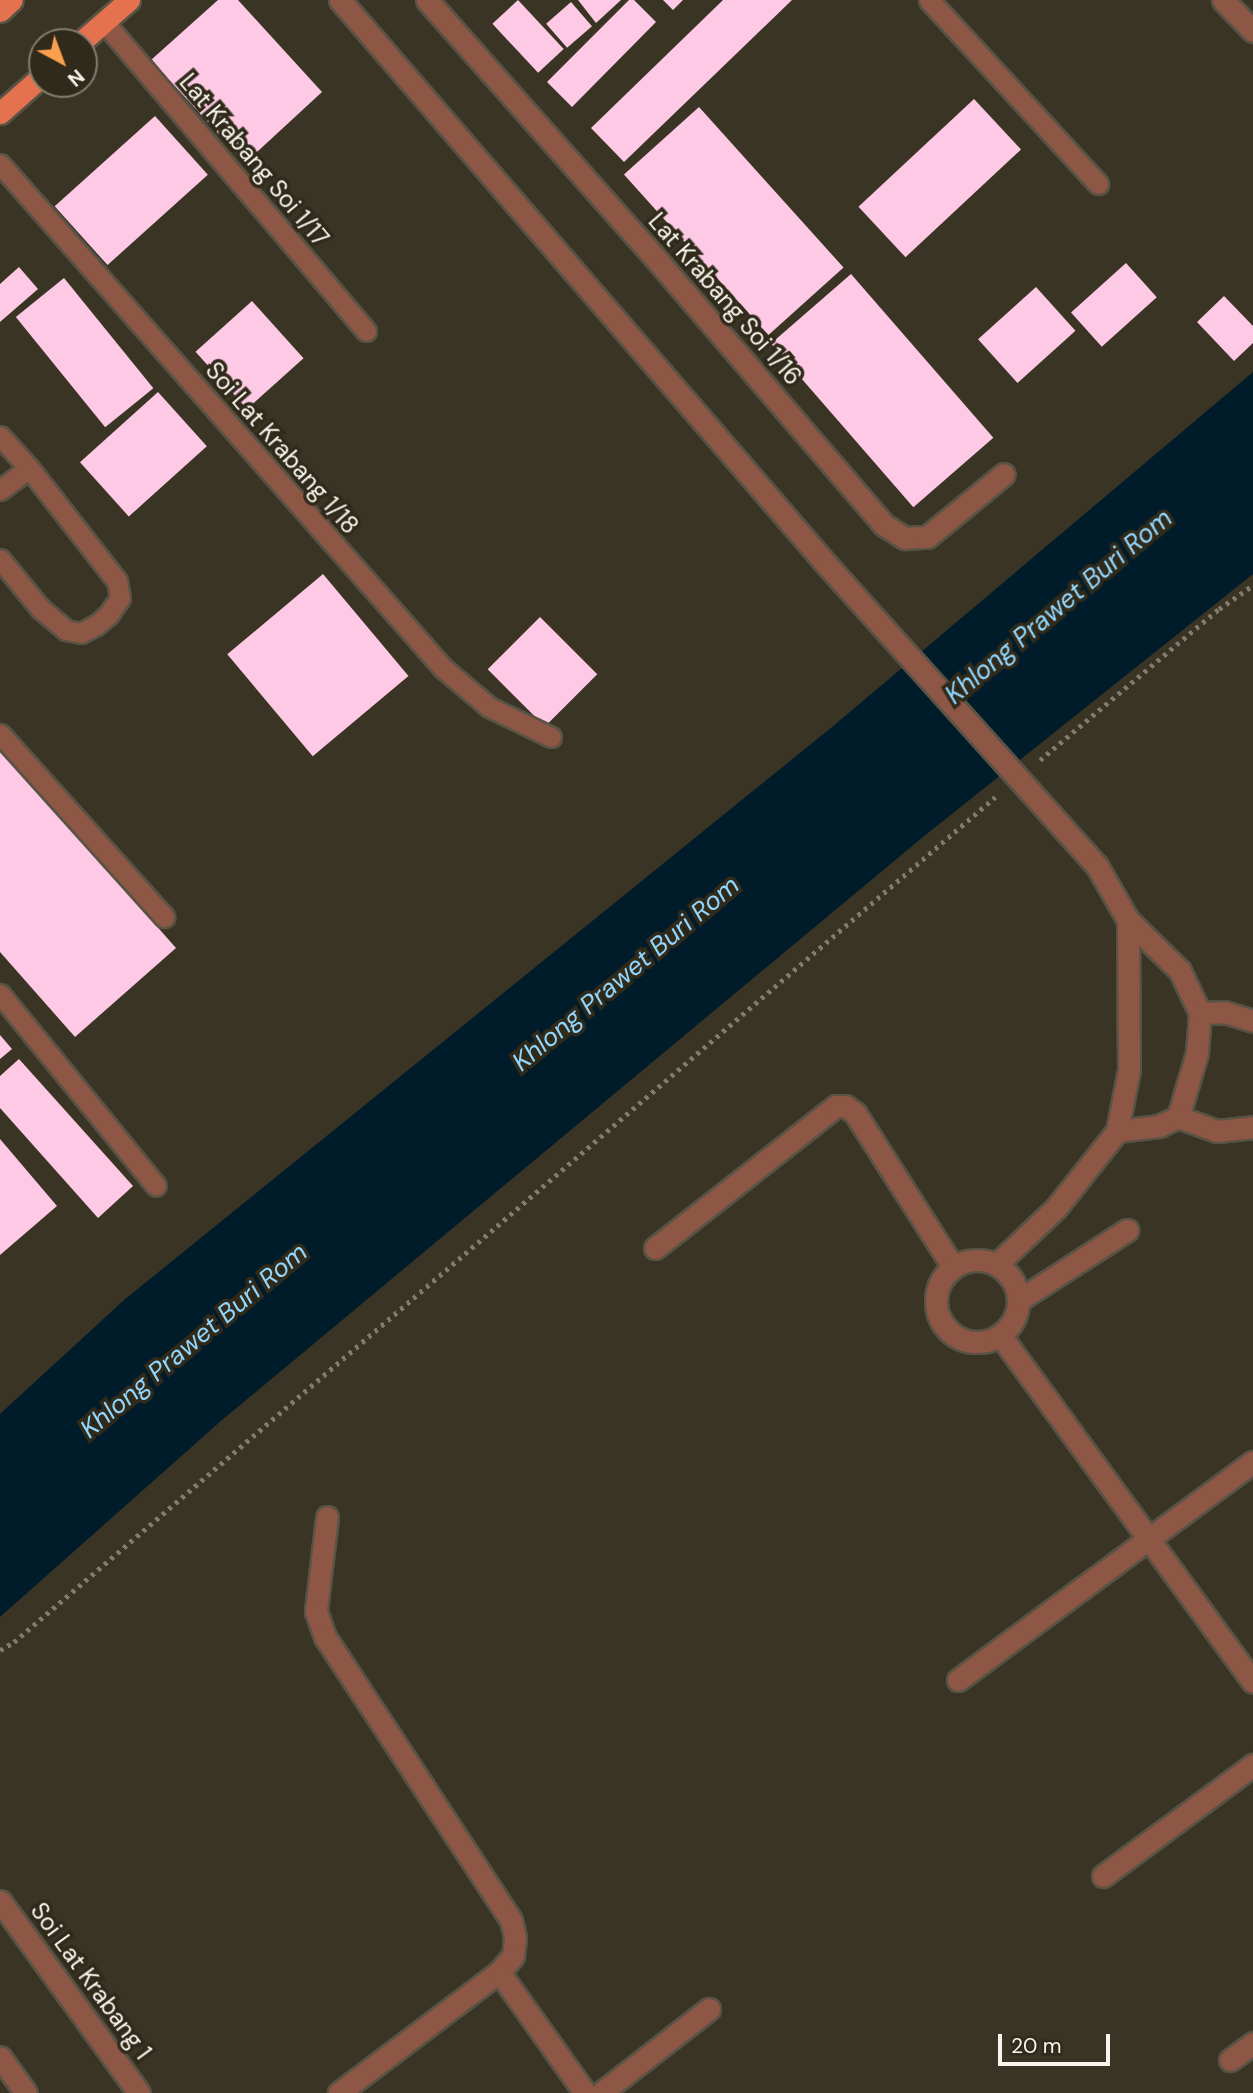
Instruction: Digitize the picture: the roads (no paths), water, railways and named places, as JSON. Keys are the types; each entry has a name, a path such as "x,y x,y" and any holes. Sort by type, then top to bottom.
{"main road":[{"path":"0,11 12,0"},
{"path":"97,28 129,0"},
{"path":"0,113 28,88"}],"street":[{"path":"340,0 827,565 1097,866 1128,920 1180,971 1200,1013 1197,1054 1178,1117"},
{"name":"Lat Krabang Soi 1/16","path":"427,0 653,255 884,524 905,538 926,537 1004,474"},
{"path":"1223,0 1253,31"},
{"path":"997,1264 1056,1208 1117,1131 1129,1070 1128,920"},
{"path":"1200,1013 1224,1012 1253,1021"},
{"path":"655,1248 836,1106 845,1106 855,1113 953,1267"},
{"path":"1117,1131 1159,1126 1178,1117 1217,1131 1253,1127"},
{"path":"1019,1300 1127,1230"},
{"path":"975,1259 997,1264 1013,1279 1019,1300 1017,1314 1000,1335 991,1340 968,1342 948,1331 941,1322 936,1297 944,1276 953,1267 975,1259"},
{"path":"1000,1335 1253,1682"},
{"path":"958,1680 1253,1462"},
{"path":"327,1517 316,1611 325,1637 511,1920 515,1938 513,1956 499,1972 339,2093"},
{"path":"1103,1876 1253,1765"},
{"name":"Soi Lat Krabang 1","path":"0,1900 139,2093"},
{"path":"499,1972 585,2093"},
{"path":"601,2093 709,2010"},
{"path":"1230,2060 1253,2043"},
{"path":"0,2057 26,2093"}],"lane":[{"path":"929,0 1098,184"},
{"name":"Lat Krabang Soi 1/17","path":"104,22 366,331"},
{"name":"Soi Lat Krabang 1/18","path":"0,164 443,668 489,707 551,737"},
{"path":"0,436 29,468 117,581 120,598 108,615 96,625 81,633 66,630 40,608 0,559"},
{"path":"0,490 29,468"},
{"path":"0,734 164,917"},
{"path":"0,994 156,1186"}],"water":[{"name":"Khlong Prawet Buri Rom","path":"1253,372 1253,574 923,837 222,1420 0,1617 0,1414 124,1300 832,727"}]}
